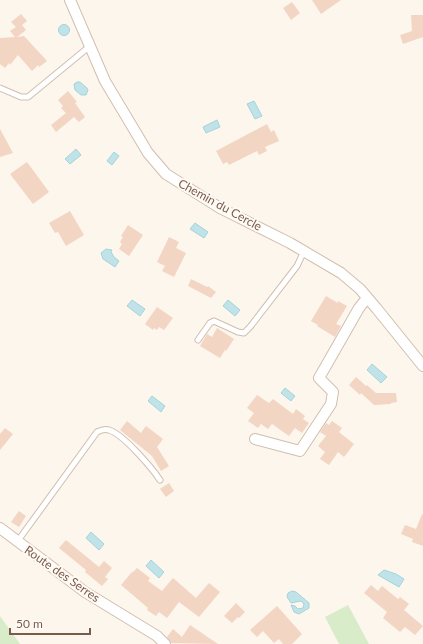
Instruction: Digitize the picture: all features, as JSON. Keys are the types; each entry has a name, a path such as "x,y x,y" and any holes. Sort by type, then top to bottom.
{"street":[{"name":"Chemin du Cercle","path":"70,0 109,87 148,153 166,174 220,208 304,251 340,273 360,289 423,366"},
{"path":"255,439 300,451 331,404 333,392 319,378 358,308 367,298"},
{"name":"Route des Serres","path":"0,528 85,592 157,636 165,644"}],"lane":[{"path":"0,88 20,97 28,96 90,46"},
{"path":"198,340 210,323 214,321 238,332 244,333 297,266 304,251"},
{"path":"17,542 97,432 104,429 110,430 123,439 148,463 160,480"}],"green space":[{"path":"348,605 369,644 339,644 325,617"},
{"path":"0,616 20,644 0,644"}],"water":[{"path":"64,24 68,26 70,30 68,34 64,36 60,34 58,30 60,26"},
{"path":"80,82 87,88 88,90 86,95 81,95 75,90 74,84"},
{"path":"254,101 262,116 255,119 247,104"},
{"path":"217,120 220,127 206,133 203,127"},
{"path":"76,149 81,155 70,164 65,159"},
{"path":"114,152 119,156 112,165 107,161"},
{"path":"195,223 208,232 204,238 190,229"},
{"path":"106,249 112,250 111,252 114,257 119,261 115,267 103,259 101,253"},
{"path":"132,300 145,309 140,316 127,306"},
{"path":"228,300 240,310 235,316 223,306"},
{"path":"372,364 387,377 381,383 367,370"},
{"path":"285,388 295,396 291,401 281,393"},
{"path":"152,396 165,406 161,412 148,401"},
{"path":"91,532 104,544 99,550 86,538"},
{"path":"151,560 164,572 159,578 146,566"},
{"path":"384,570 396,574 404,579 399,587 378,575"},
{"path":"292,591 296,592 309,603 309,608 299,614 294,612 291,605 298,609 303,608 304,604 301,601 291,603 287,597 288,593"}],"building":[{"path":"312,0 341,0 321,14"},
{"path":"292,2 300,13 291,20 283,8"},
{"path":"21,14 27,21 22,25 26,30 17,37 24,36 47,61 39,67 38,65 32,71 18,55 10,65 9,63 5,68 0,64 0,38 15,37 10,31 16,27 11,22"},
{"path":"411,15 423,15 423,37 403,44 400,35 412,31"},
{"path":"68,91 77,102 75,103 85,117 79,122 74,117 56,132 51,125 66,113 61,108 63,106 58,100"},
{"path":"267,124 271,132 274,130 279,141 265,147 267,151 259,155 257,151 229,165 227,162 223,164 216,151"},
{"path":"0,129 13,153 0,157"},
{"path":"27,162 49,192 33,204 10,174"},
{"path":"70,211 84,235 66,246 58,232 55,233 49,223"},
{"path":"128,225 143,235 129,256 119,249 122,244 120,242 123,237 121,236"},
{"path":"169,237 179,242 176,248 186,253 174,277 162,271 165,266 157,262"},
{"path":"191,279 207,287 208,286 216,292 211,298 188,286"},
{"path":"326,296 347,306 336,324 341,326 335,337 311,321"},
{"path":"157,307 173,318 164,330 159,327 157,330 154,328 153,330 145,324"},
{"path":"217,328 234,339 220,358 200,346 207,334 212,337"},
{"path":"356,377 376,393 396,393 397,402 391,404 374,405 361,393 360,395 349,385"},
{"path":"257,395 269,403 273,399 293,414 296,409 305,416 303,419 309,423 302,433 295,428 289,436 272,424 268,429 261,424 258,428 248,421 254,413 247,408"},
{"path":"127,421 141,433 146,426 163,439 157,447 169,466 161,471 152,456 120,430"},
{"path":"332,421 342,428 339,432 354,444 344,457 338,452 329,465 320,459 325,452 318,446 326,436 320,432 326,423 329,425"},
{"path":"5,428 13,434 0,450 0,434"},
{"path":"169,483 174,491 166,497 160,489"},
{"path":"19,511 26,516 19,527 11,522"},
{"path":"422,514 423,546 412,542 413,539 401,534 405,525 416,529"},
{"path":"66,540 99,567 104,561 112,568 105,577 108,579 102,586 85,572 86,570 59,548"},
{"path":"137,568 150,578 148,581 162,591 173,578 196,598 209,583 220,592 199,617 179,602 167,618 159,612 156,616 147,610 148,608 121,585"},
{"path":"371,585 378,591 382,586 398,599 400,597 409,604 404,610 423,626 415,635 405,627 400,632 383,618 387,612 364,593"},
{"path":"236,603 245,612 232,623 224,616"},
{"path":"277,606 302,634 292,644 283,644 279,639 274,643 263,631 257,637 250,630"},
{"path":"190,625 218,644 171,643 167,637 173,629 182,637"}]}
